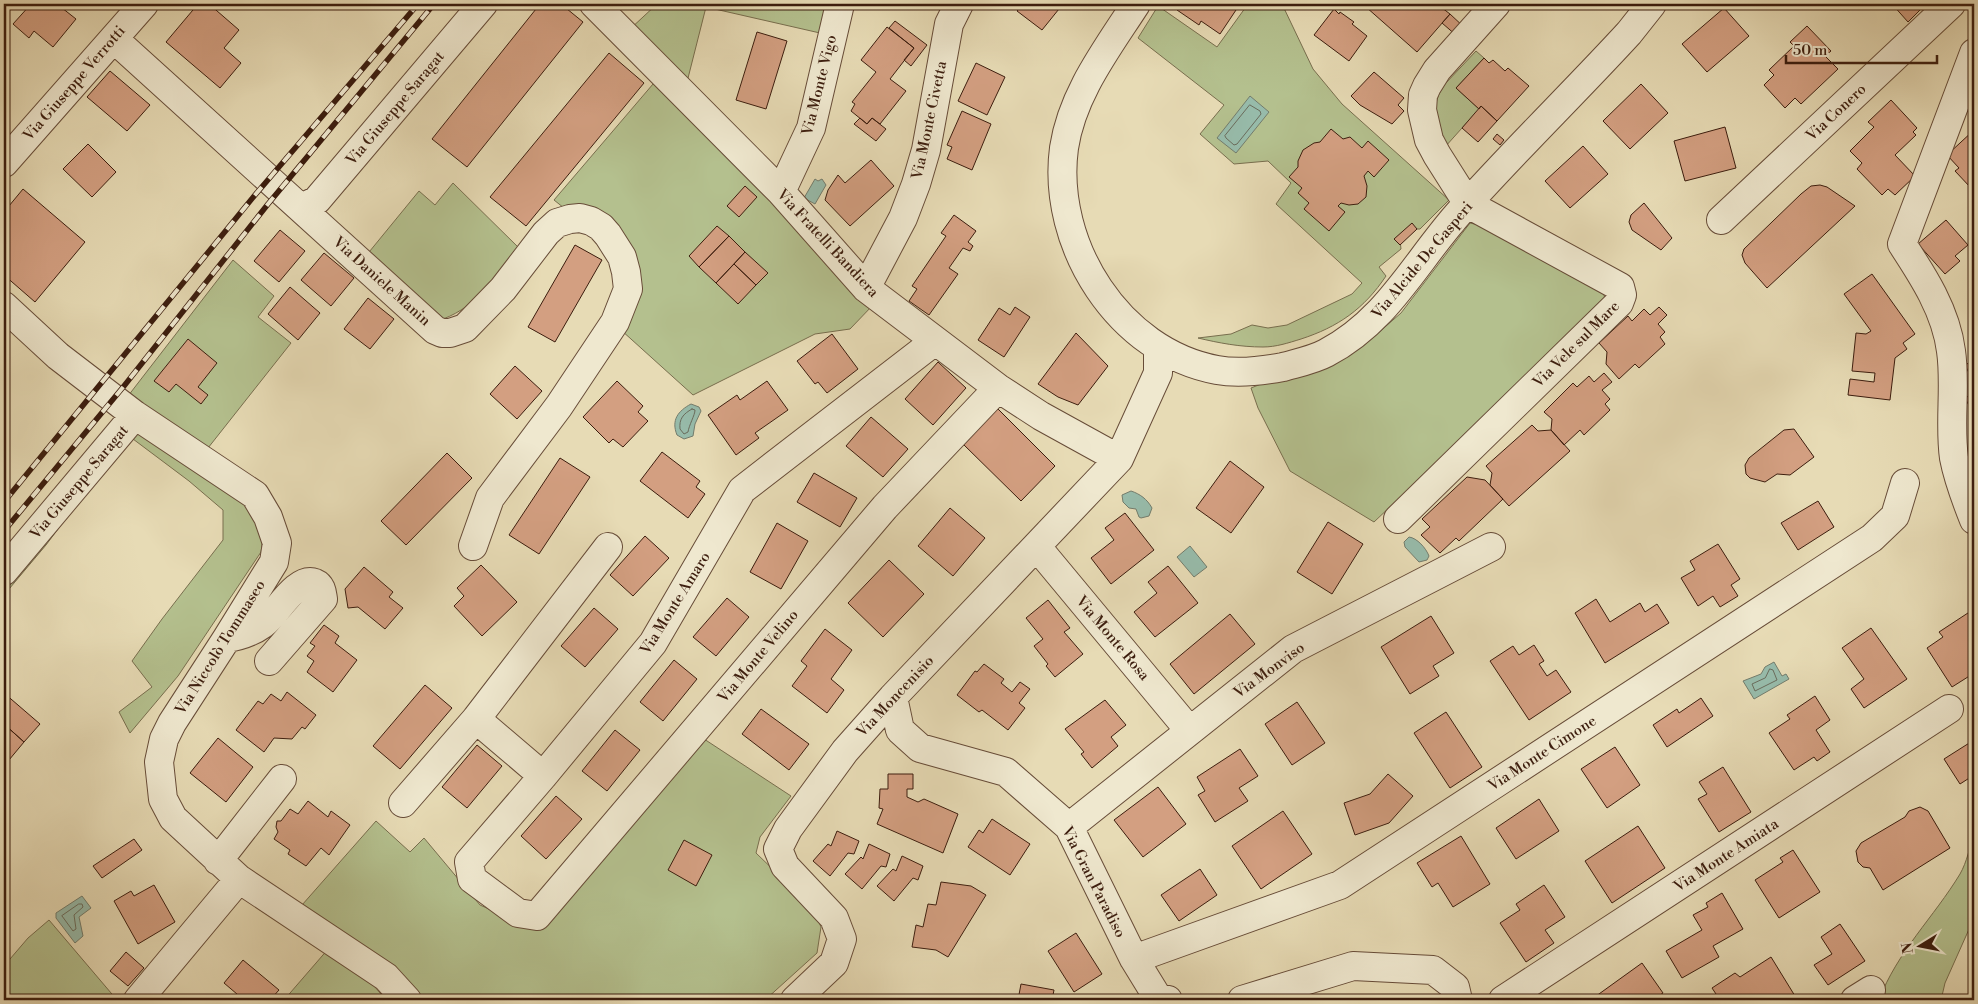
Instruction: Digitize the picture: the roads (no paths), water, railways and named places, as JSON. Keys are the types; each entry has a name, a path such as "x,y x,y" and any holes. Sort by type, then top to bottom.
{"street":[{"name":"Via Giuseppe Verrotti","path":"6,157 144,4"},
{"name":"Via Giuseppe Saragat","path":"302,208 317,200 483,4"},
{"name":"Via Monte Vigo","path":"781,192 811,128 840,4"},
{"name":"Via Monte Civetta","path":"866,288 903,218 916,184 926,150 949,24 959,4"},
{"name":"Via Alcide De Gasperi","path":"1136,4 1089,77 1078,100 1064,147 1063,193 1075,238 1083,259 1095,281 1108,302 1122,318 1158,347 1175,357 1200,366 1237,372 1271,370 1301,363 1325,354 1358,333 1384,309 1468,204 1629,33 1652,4"},
{"path":"1468,204 1429,140 1422,110 1423,95 1436,70 1496,4"},
{"name":"Via Conero","path":"1721,220 1951,4"},
{"name":"Via Fratelli Bandiera","path":"603,13 781,192 866,288 998,388 1041,416 1119,459"},
{"name":"Via Daniele Manin","path":"114,39 435,330 442,333 450,333 465,328 503,289 546,233 557,223 580,218 591,220 608,235 622,257 628,289 615,322 559,406 490,498 473,546"},
{"path":"1974,53 1902,244 1928,283 1945,327 1951,350 1954,457 1964,497 1974,520"},
{"name":"Via Vele sul Mare","path":"1398,519 1619,303 1622,295 1620,286 1468,204"},
{"name":"Via Niccolò Tommaseo","path":"4,306 58,356 134,415 255,495 268,517 277,543 274,562 172,723 164,739 159,762 163,799 173,818 218,861 239,878 386,977 406,1000"},
{"name":"Via Monte Amaro","path":"518,912 472,878 469,862 544,776 653,643 742,490 935,341"},
{"name":"Via Moncenisio","path":"795,1000 834,963 842,939 834,918 785,866 778,849 788,829 845,751 893,697 1119,459 1158,373 1158,347"},
{"name":"Via Monte Velino","path":"518,912 537,916 885,507 998,388"},
{"name":"Via Giuseppe Saragat","path":"4,571 134,415"},
{"name":"Via Monte Cimone","path":"1134,959 1340,885 1872,538 1895,516 1905,483"},
{"name":"Via Monviso","path":"1069,827 1293,648 1491,546"},
{"path":"403,804 476,719 608,547"},
{"name":"Via Monte Rosa","path":"1037,547 1189,730"},
{"path":"227,638 245,634 264,623 299,585 310,582 318,585 323,599 269,661"},
{"name":"Via Gran Paradiso","path":"893,697 900,730 920,748 1006,772 1069,827 1134,959 1160,1000"},
{"name":"Via Monte Amiata","path":"1503,1000 1949,709"},
{"path":"476,719 544,776"},
{"path":"218,861 282,779"},
{"path":"138,1000 239,878"},
{"path":"1242,1000 1353,966 1433,970 1455,987 1458,1000"}],"water":[{"path":"1250,96 1269,112 1236,153 1217,138"},
{"path":"815,179 818,181 822,179 826,185 815,204 804,198"},
{"path":"691,404 699,407 701,411 695,424 693,436 684,439 677,435 675,420 682,410"},
{"path":"1131,491 1143,497 1150,505 1152,508 1149,516 1139,517 1136,509 1129,508 1123,502 1122,495"},
{"path":"1409,537 1418,541 1428,553 1427,560 1419,562 1405,547 1404,542"},
{"path":"1190,546 1207,567 1194,577 1177,557"},
{"path":"1774,662 1782,676 1786,674 1789,679 1754,699 1743,681 1761,674 1765,667"},
{"path":"82,896 91,908 79,917 83,936 75,943 56,918 56,913"}],"railway":[{"path":"4,502 255,195 418,4"},
{"path":"4,531 124,386 268,204 434,4"}]}
